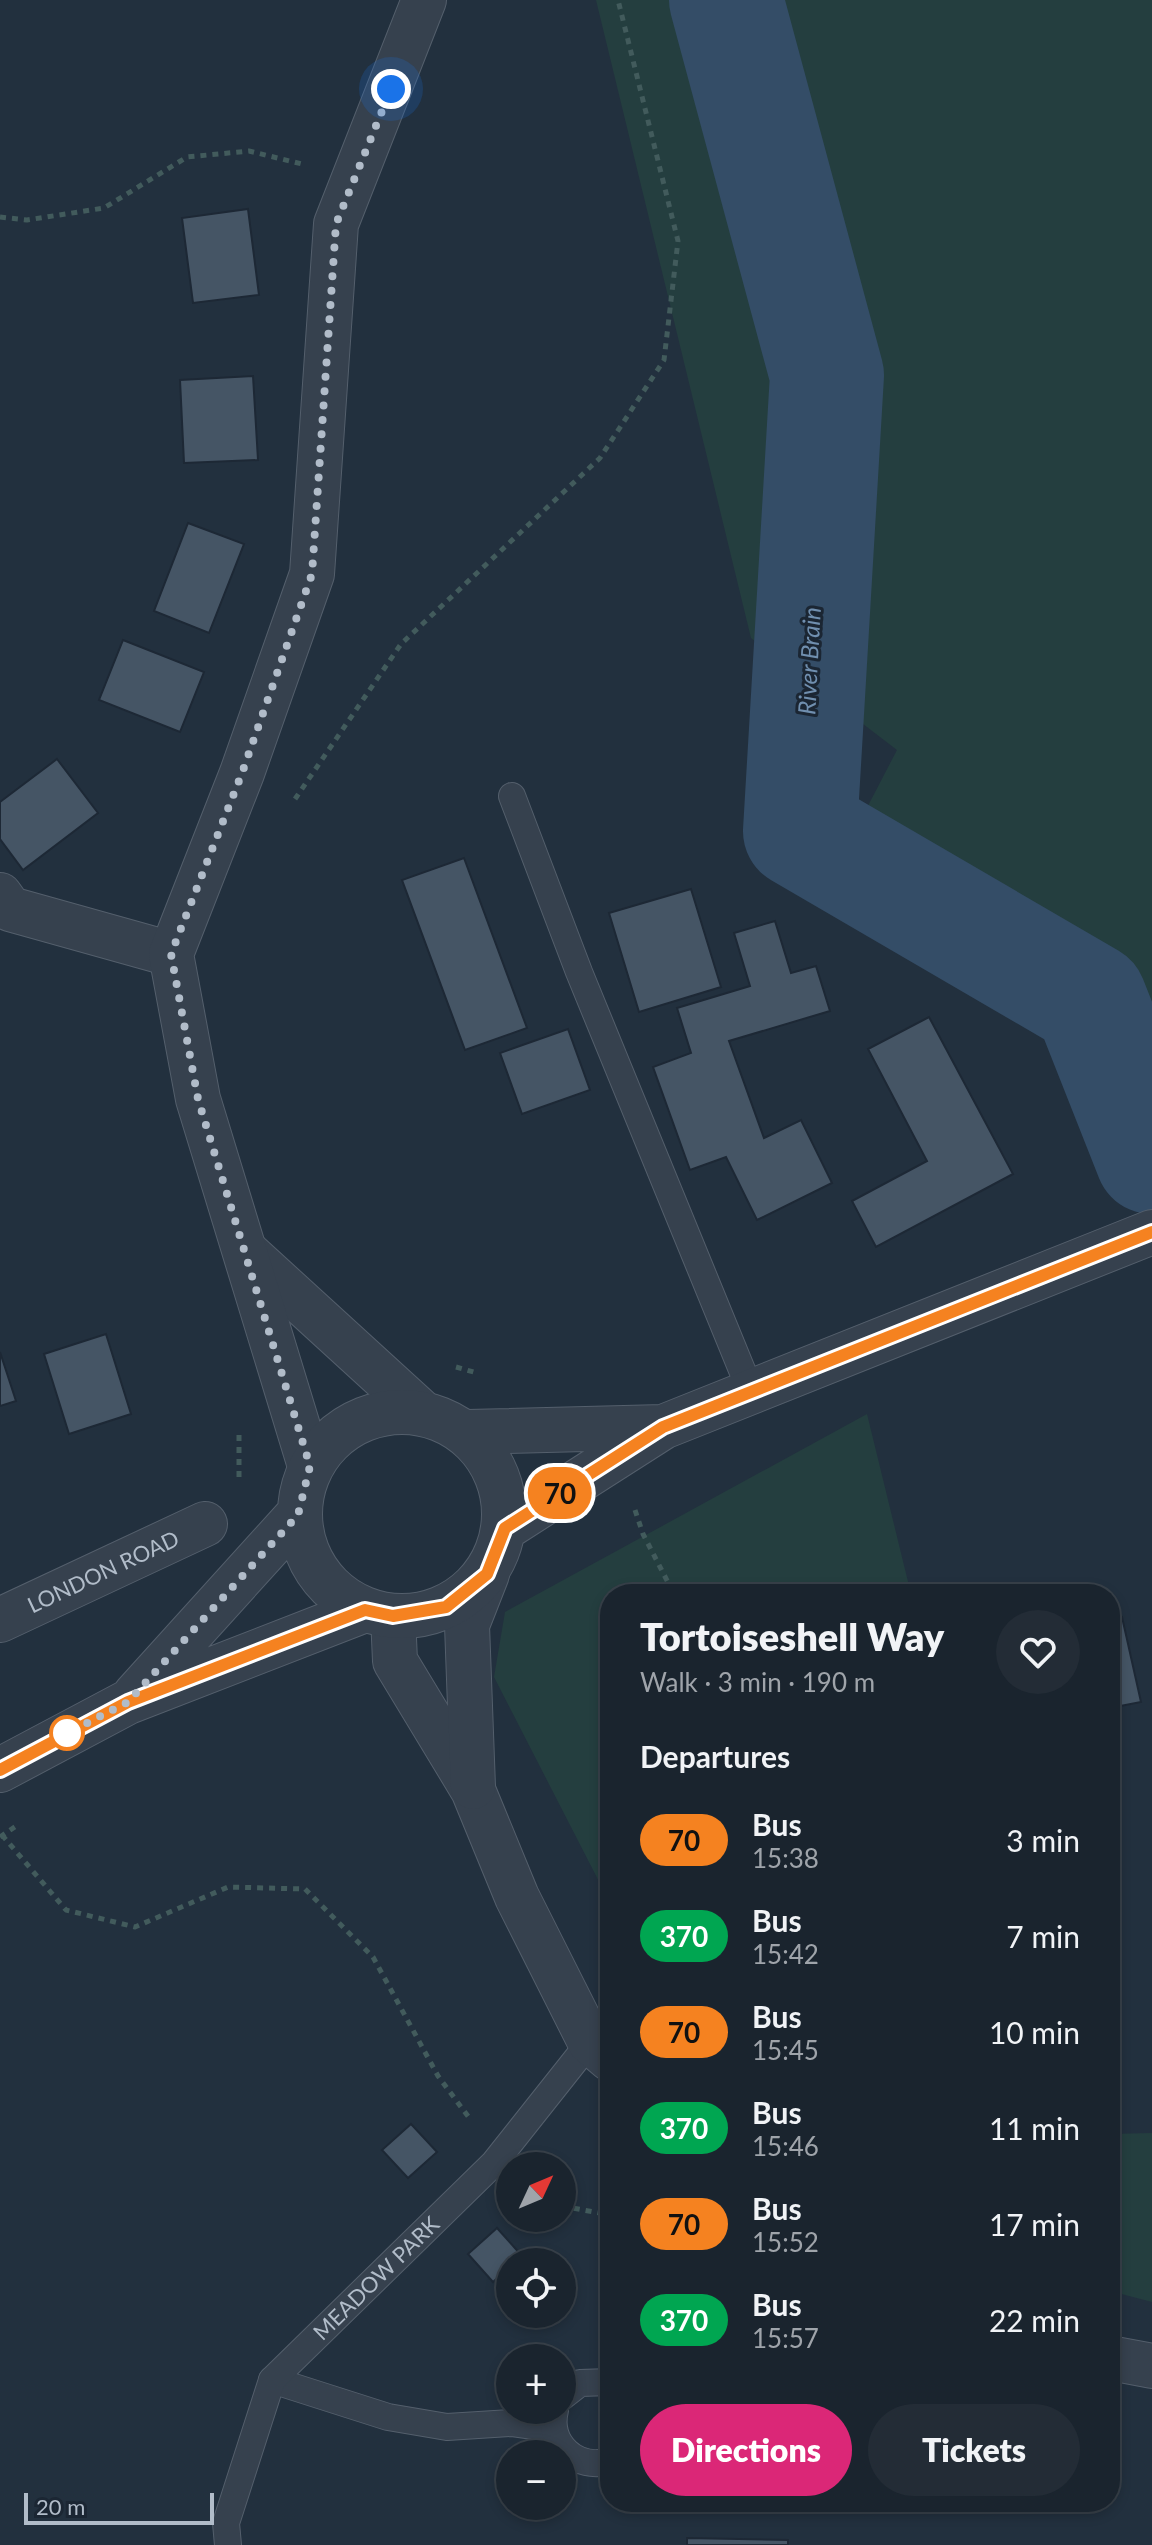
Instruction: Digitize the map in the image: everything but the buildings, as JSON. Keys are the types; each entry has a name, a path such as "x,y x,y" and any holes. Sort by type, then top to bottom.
{"street":[{"path":"310,1466 198,1099 171,954 242,773 312,574 336,224 424,0"},
{"path":"0,895 10,909 171,954"},
{"path":"505,1528 663,1427 1144,1236"},
{"path":"243,1250 419,1410 468,1432 663,1427"},
{"path":"419,1410 355,1420 310,1466 298,1515 307,1555 331,1588 379,1613 395,1661 473,1790 517,1897 600,2050"},
{"path":"468,1432 499,1475 505,1528 467,1625 473,1790"},
{"path":"128,1702 298,1515"},
{"name":"LONDON ROAD","path":"0,1620 205,1524"},
{"path":"0,1770 128,1702 379,1613 446,1607 487,1574"},
{"path":"1120,2360 1152,2366"}],"lane":[{"path":"512,796 579,972 751,1392"},
{"name":"MEADOW PARK","path":"228,2545 226,2523 272,2380 494,2163 600,2050"},
{"path":"272,2380 388,2417 447,2427 496,2424"},
{"path":"576,2386 580,2383 600,2382"},
{"path":"555,2424 558,2442 578,2461 600,2462"}],"path":[{"path":"294,801 401,644 600,458 664,360 678,241 618,0"},
{"path":"0,217 27,220 104,208 187,157 249,151 316,167"},
{"path":"205,1524 239,1485 239,1430"},
{"path":"632,1502 643,1534 669,1584"},
{"path":"1,1835 66,1910 135,1927 228,1887 305,1889 373,1957 438,2076 472,2123 494,2163"},
{"path":"576,2209 600,2213"}],"green space":[{"path":"596,0 1152,0 1152,1022 1105,967 858,825 897,750 751,638"},
{"path":"867,1414 909,1584 600,1584 600,1884 494,1677 505,1612"},
{"path":"1152,2133 1152,2302 1120,2294 1120,2134"}],"waterway":[{"name":"River Brain","path":"726,0 827,375 800,831 1090,1000 1152,1157"}],"bus line":[{"name":"70","path":"0,1770 128,1702 365,1610 393,1616 446,1607 487,1574 505,1528 663,1427 1152,1232"}],"route":[{"path":"67,1733 58,1738 128,1702 298,1515 310,1466 198,1099 171,954 242,773 312,574 336,224 391,89"}]}
